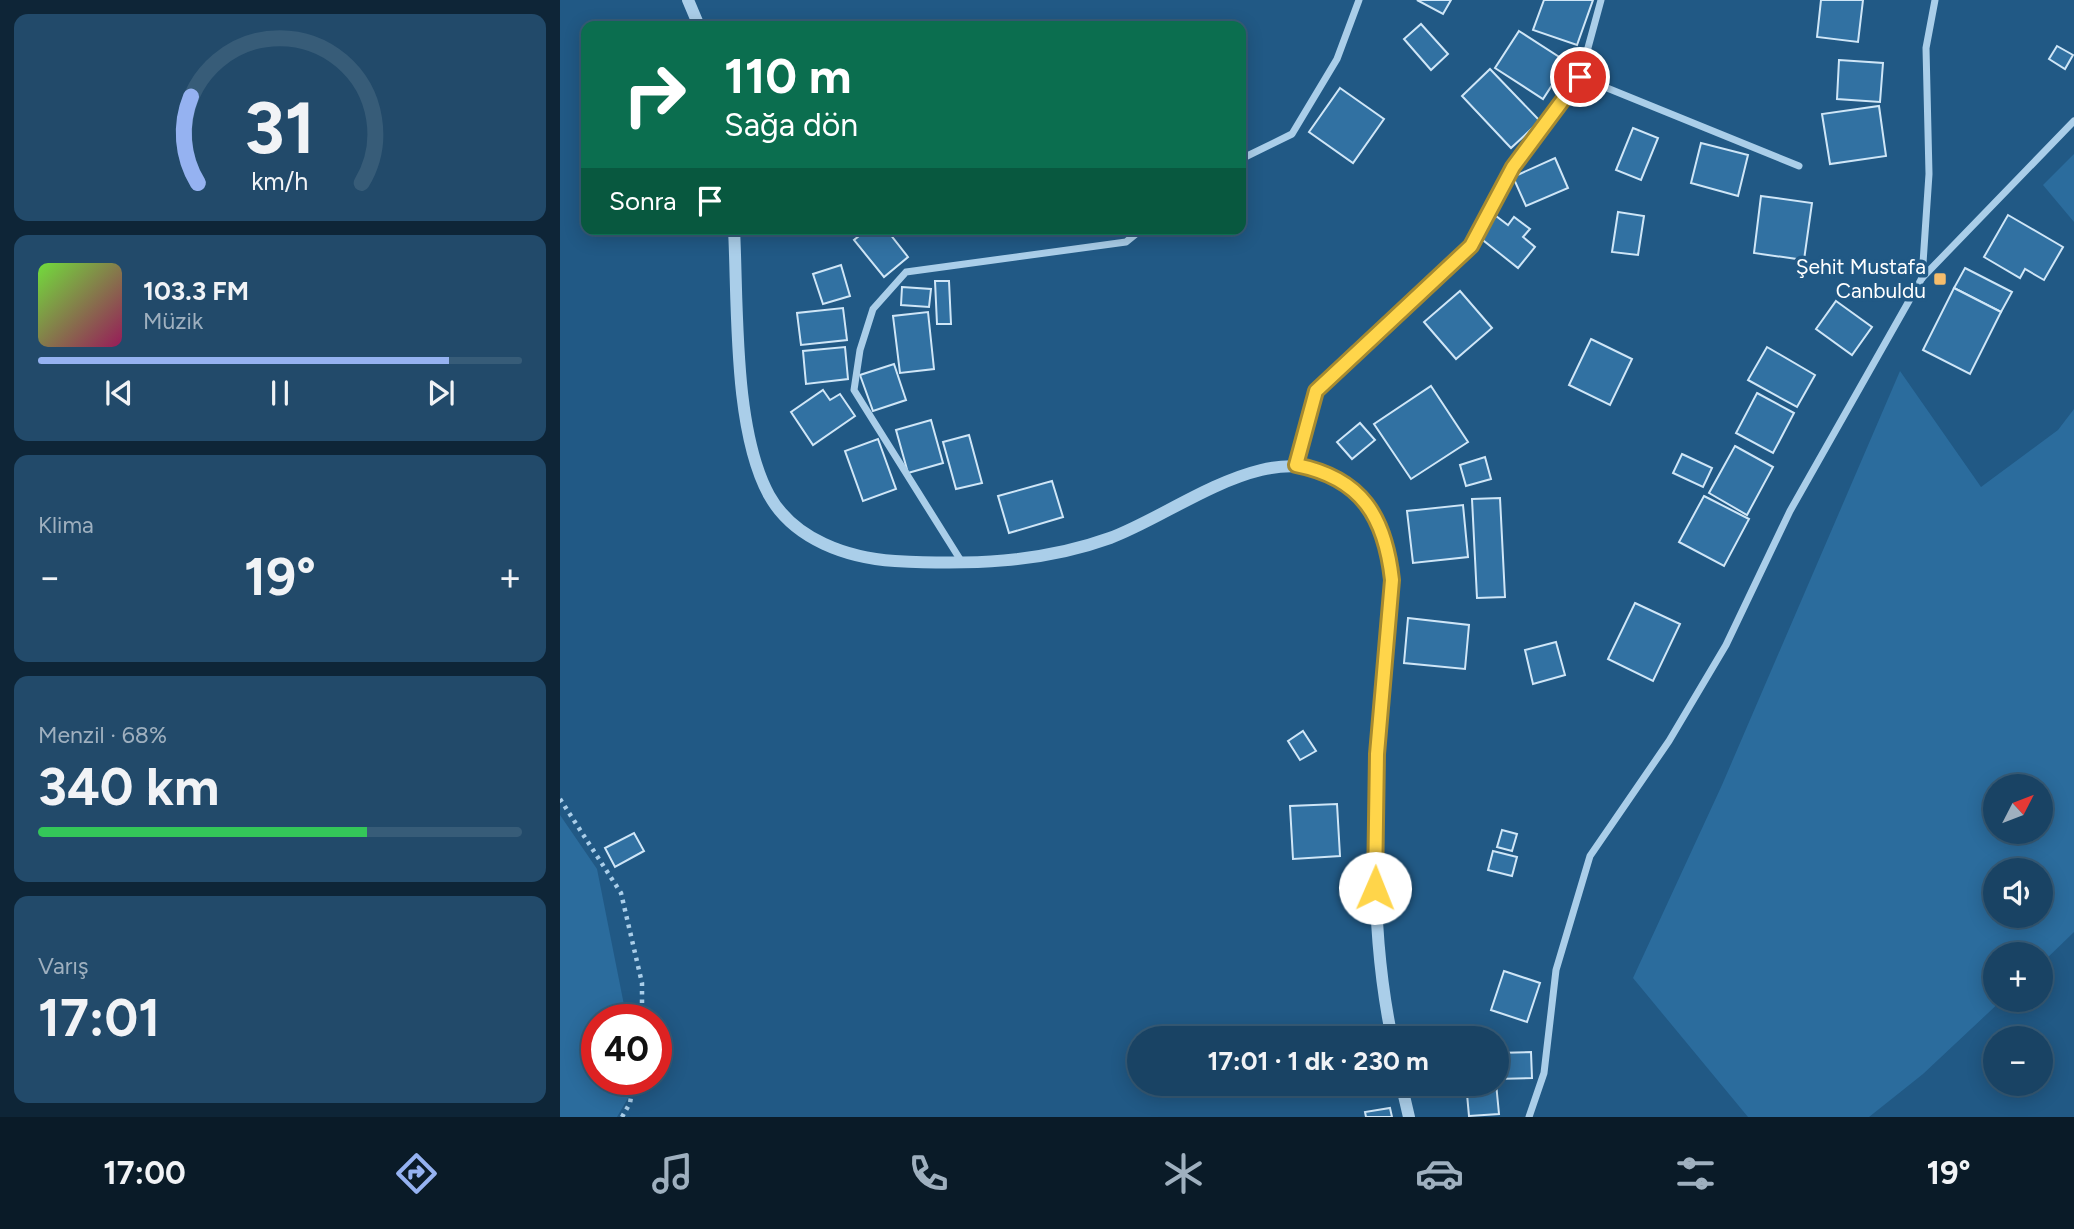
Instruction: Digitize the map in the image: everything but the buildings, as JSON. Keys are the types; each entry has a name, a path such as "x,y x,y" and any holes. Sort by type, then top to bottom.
{"street":[{"path":"688,0 697,21"},
{"path":"1246,157 1292,134 1337,60 1359,0"},
{"path":"1296,465 1316,391 1471,246 1513,167 1580,77 1601,0"},
{"path":"1922,278 1929,174 1926,48 1934,0"},
{"path":"1580,77 1799,166"},
{"path":"1530,1117 1544,1073 1556,970 1590,856 1669,741 1726,645 1790,511 1922,278 2074,121"},
{"path":"734,235 748,433 756,468 771,498 793,522 820,543 849,555 963,564 1063,551 1111,538 1263,468 1296,465 1320,470 1343,481 1363,498 1381,526 1389,552 1392,580 1377,754 1375,888 1391,1026"},
{"path":"963,564 854,390 860,350 873,309 906,272 1126,242 1135,235"},
{"path":"1404,1096 1409,1117"}],"path":[{"path":"560,799 621,893 642,984 642,1004"},
{"path":"622,1117 631,1095"}],"shaded area":[{"path":"2074,154 2074,222 2043,185"},
{"path":"1900,371 1981,487 2058,430 2074,409 2074,932 2053,952 2053,942 1983,942 1983,1012 1989,1012 1923,1074 1869,1117 1748,1117 1633,978 1722,785"},
{"path":"560,815 597,869 624,1004 581,1004 581,1095 630,1095 617,1117 560,1117"}],"place":[{"name":"Şehit Mustafa Canbuldu","path":"1940,279"}],"route":[{"path":"1375,888 1377,754 1392,580 1389,552 1381,526 1363,498 1343,481 1320,470 1296,465 1316,391 1471,246 1513,167 1580,77"}]}
